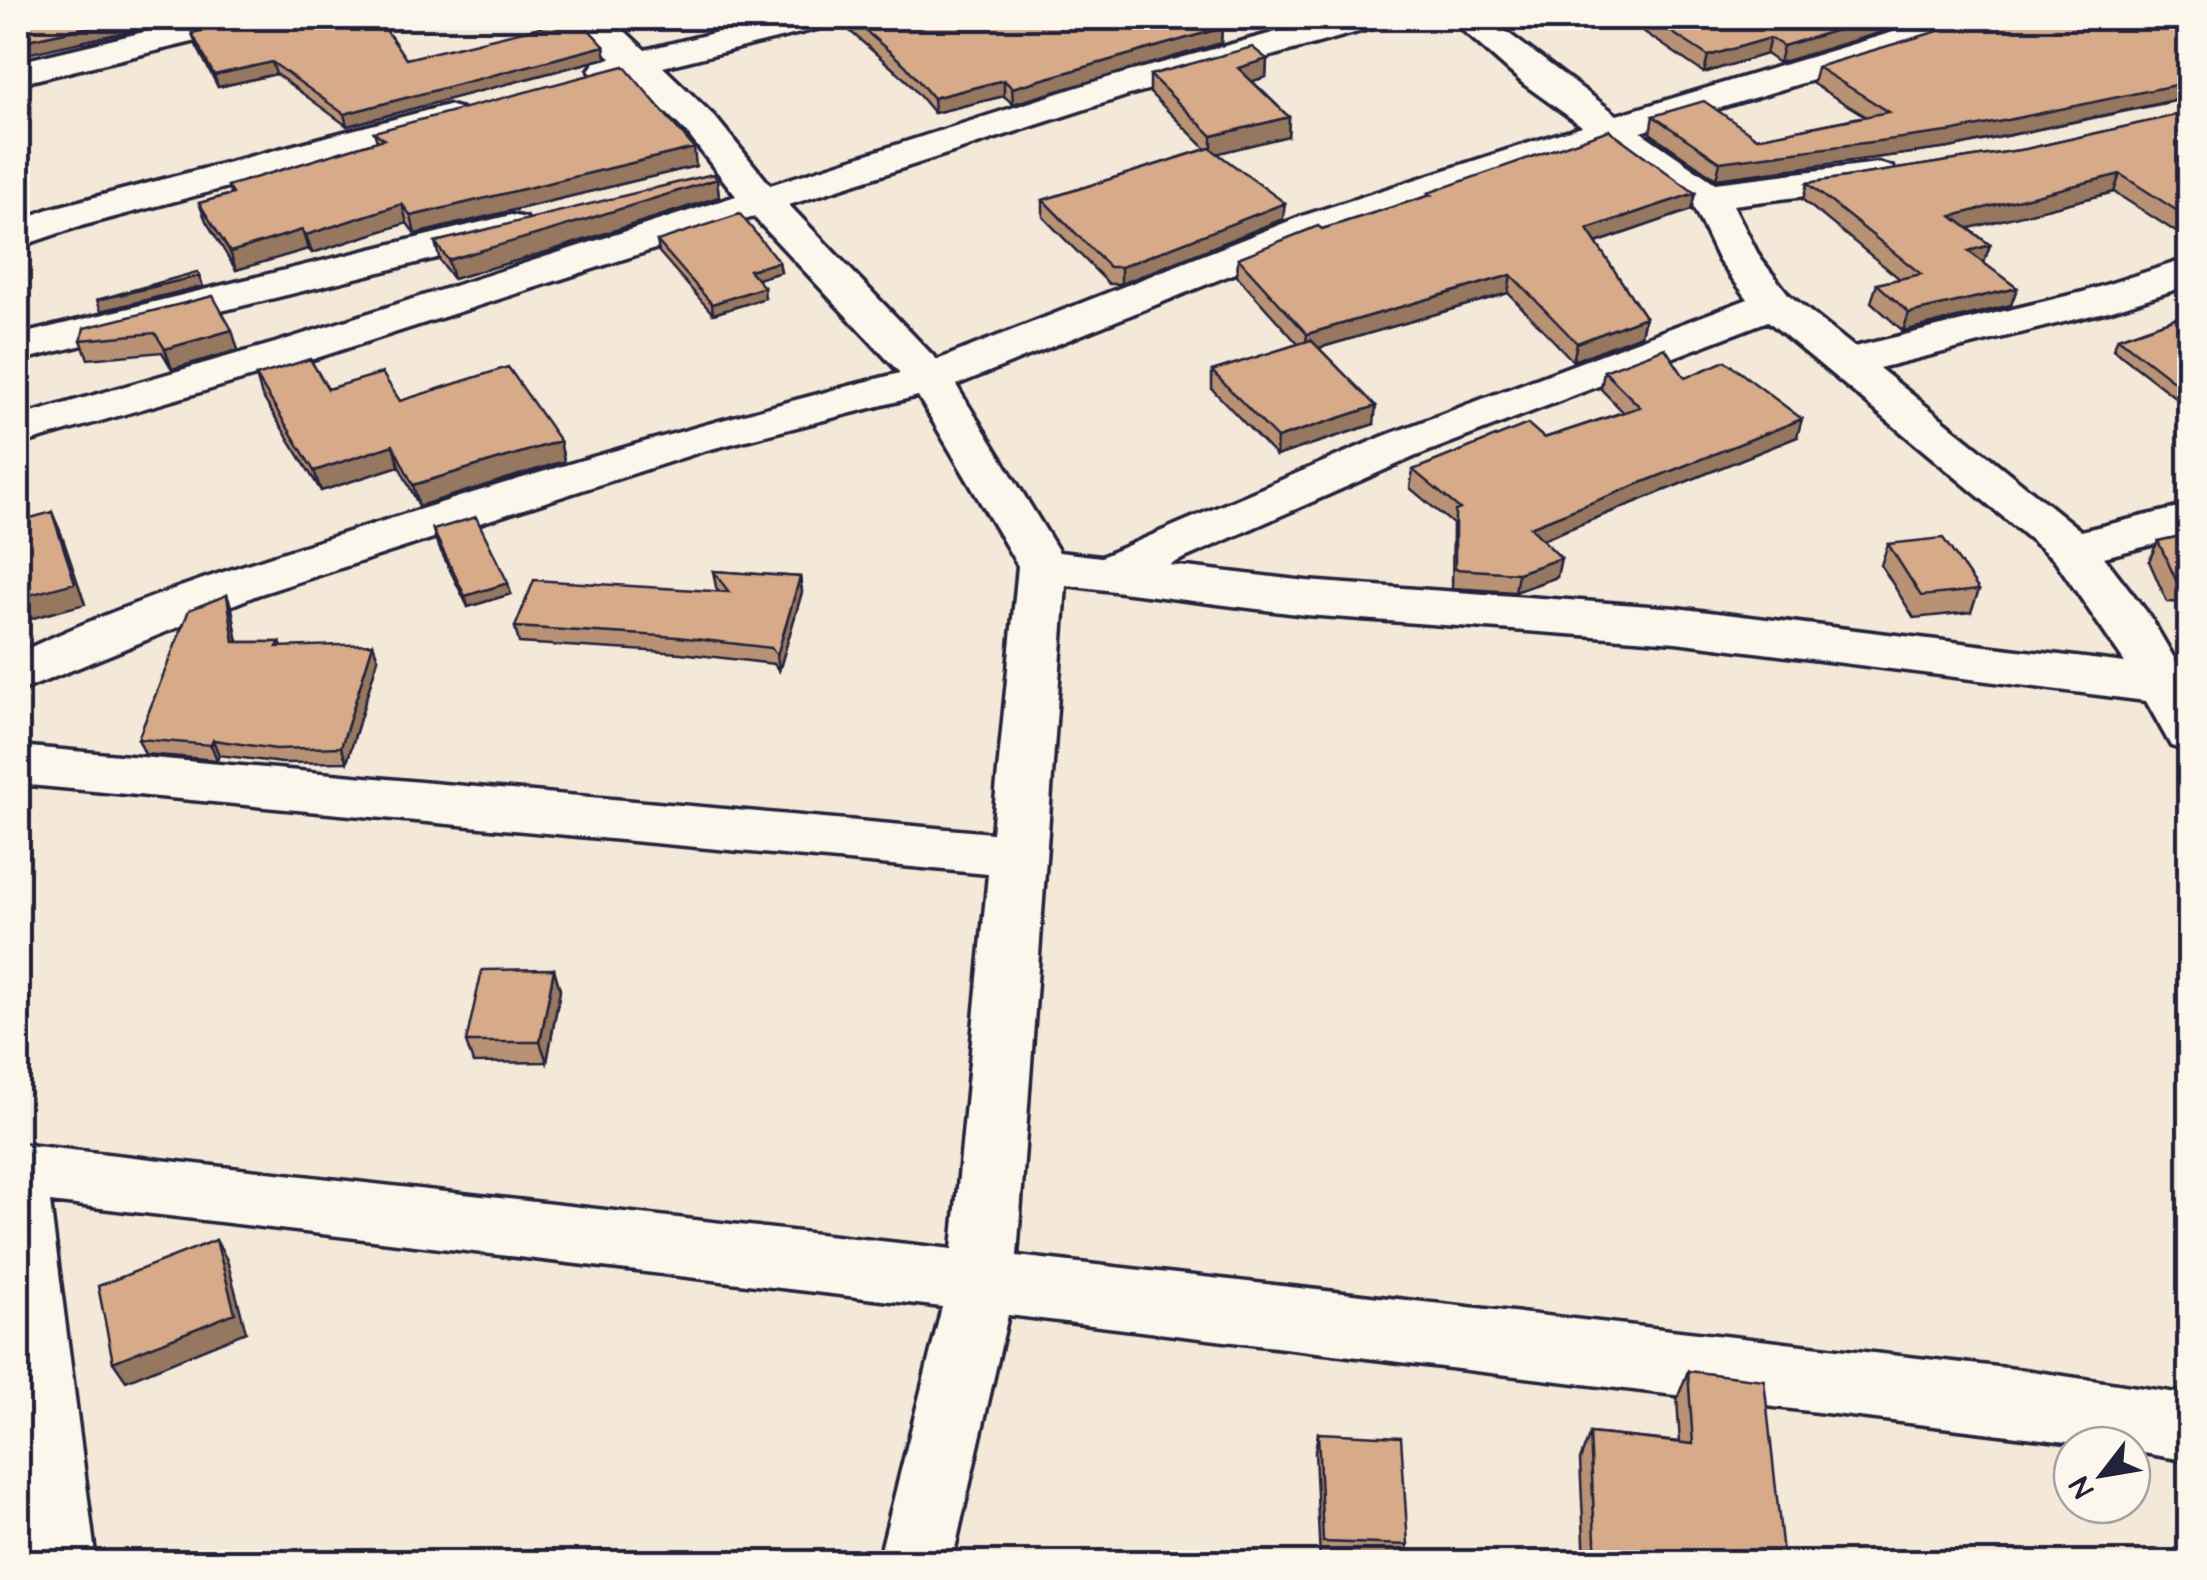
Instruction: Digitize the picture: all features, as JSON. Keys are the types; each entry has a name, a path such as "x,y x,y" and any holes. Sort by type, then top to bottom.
{"street":[{"path":"18,73 246,18"},
{"path":"591,18 701,125 759,198 930,380 1043,566 982,1281 915,1562"},
{"path":"581,78 815,18"},
{"path":"1467,18 1538,77 1706,196 1726,225 1740,262 1774,304 2072,549 2179,688 2190,734"},
{"path":"18,674 105,633 239,584 686,441 930,380 1318,226 1613,128 1977,18"},
{"path":"693,183 1362,19"},
{"path":"18,431 470,296 759,198 1116,87 1362,19"},
{"path":"18,235 63,218 489,105"},
{"path":"1706,196 1823,184 1919,168"},
{"path":"18,348 538,221"},
{"path":"1846,363 2097,300 2190,271"},
{"path":"1110,572 1400,446 1774,304"},
{"path":"2072,549 2190,520"},
{"path":"1043,566 1306,598 1676,625 2179,688"},
{"path":"18,765 1017,856"},
{"path":"18,1172 2024,1402 2190,1428"},
{"path":"18,1203 59,1562"}],"building":[{"path":"18,18 130,18 18,42"},
{"path":"256,18 378,18 406,59 578,18 604,46 344,114 272,62 214,75 192,33"},
{"path":"851,18 1208,18 1222,28 1012,88 1004,80 933,98 905,65"},
{"path":"1650,18 1878,18 1783,46 1770,38 1708,56"},
{"path":"1982,18 2190,18 2190,82 1955,131 1720,162 1653,116 1704,101 1757,138 1889,112 1817,67"},
{"path":"1252,47 1267,59 1238,68 1289,117 1212,136 1150,75"},
{"path":"624,66 694,148 411,216 402,204 306,235 302,230 230,252 199,203 233,194 228,186 384,139 374,132"},
{"path":"2190,112 2190,219 2120,174 1952,216 1990,245 1968,251 2017,288 1909,313 1877,284 1921,274 1807,183 2026,149"},
{"path":"1609,130 1695,193 1587,229 1645,317 1577,343 1511,275 1307,334 1238,258 1318,226 1322,229 1431,195 1428,193"},
{"path":"1210,148 1285,203 1121,267 1109,267 1043,200"},
{"path":"713,174 717,179 448,260 435,242"},
{"path":"740,214 779,262 749,270 764,287 712,304 657,241"},
{"path":"197,272 199,276 97,300"},
{"path":"213,296 232,330 165,349 155,333 81,340 84,328"},
{"path":"2190,313 2190,394 2118,338"},
{"path":"1311,340 1376,406 1277,438 1212,371"},
{"path":"1665,348 1685,378 1725,361 1802,419 1530,527 1561,558 1518,573 1455,569 1455,511 1460,509 1413,470 1528,424 1544,438 1640,407 1604,371"},
{"path":"310,359 328,389 382,373 400,401 508,367 560,441 413,485 393,445 314,471 256,376"},
{"path":"18,492 27,519 52,512 75,583 18,598"},
{"path":"476,517 508,583 465,596 433,530"},
{"path":"2190,534 2190,582 2177,582 2158,541"},
{"path":"1943,538 1979,590 1921,596 1888,544"},
{"path":"713,571 800,577 777,655 771,648 678,637 515,627 534,580 729,592"},
{"path":"227,595 234,642 280,642 277,647 373,644 341,747 276,749 213,740 211,745 138,739 189,610"},
{"path":"554,969 540,1042 466,1042 482,970"},
{"path":"216,1240 235,1313 113,1362 98,1286"},
{"path":"1688,1371 1764,1380 1784,1562 1596,1562 1590,1433 1693,1444"},
{"path":"1318,1433 1401,1437 1408,1545 1323,1542"}]}
